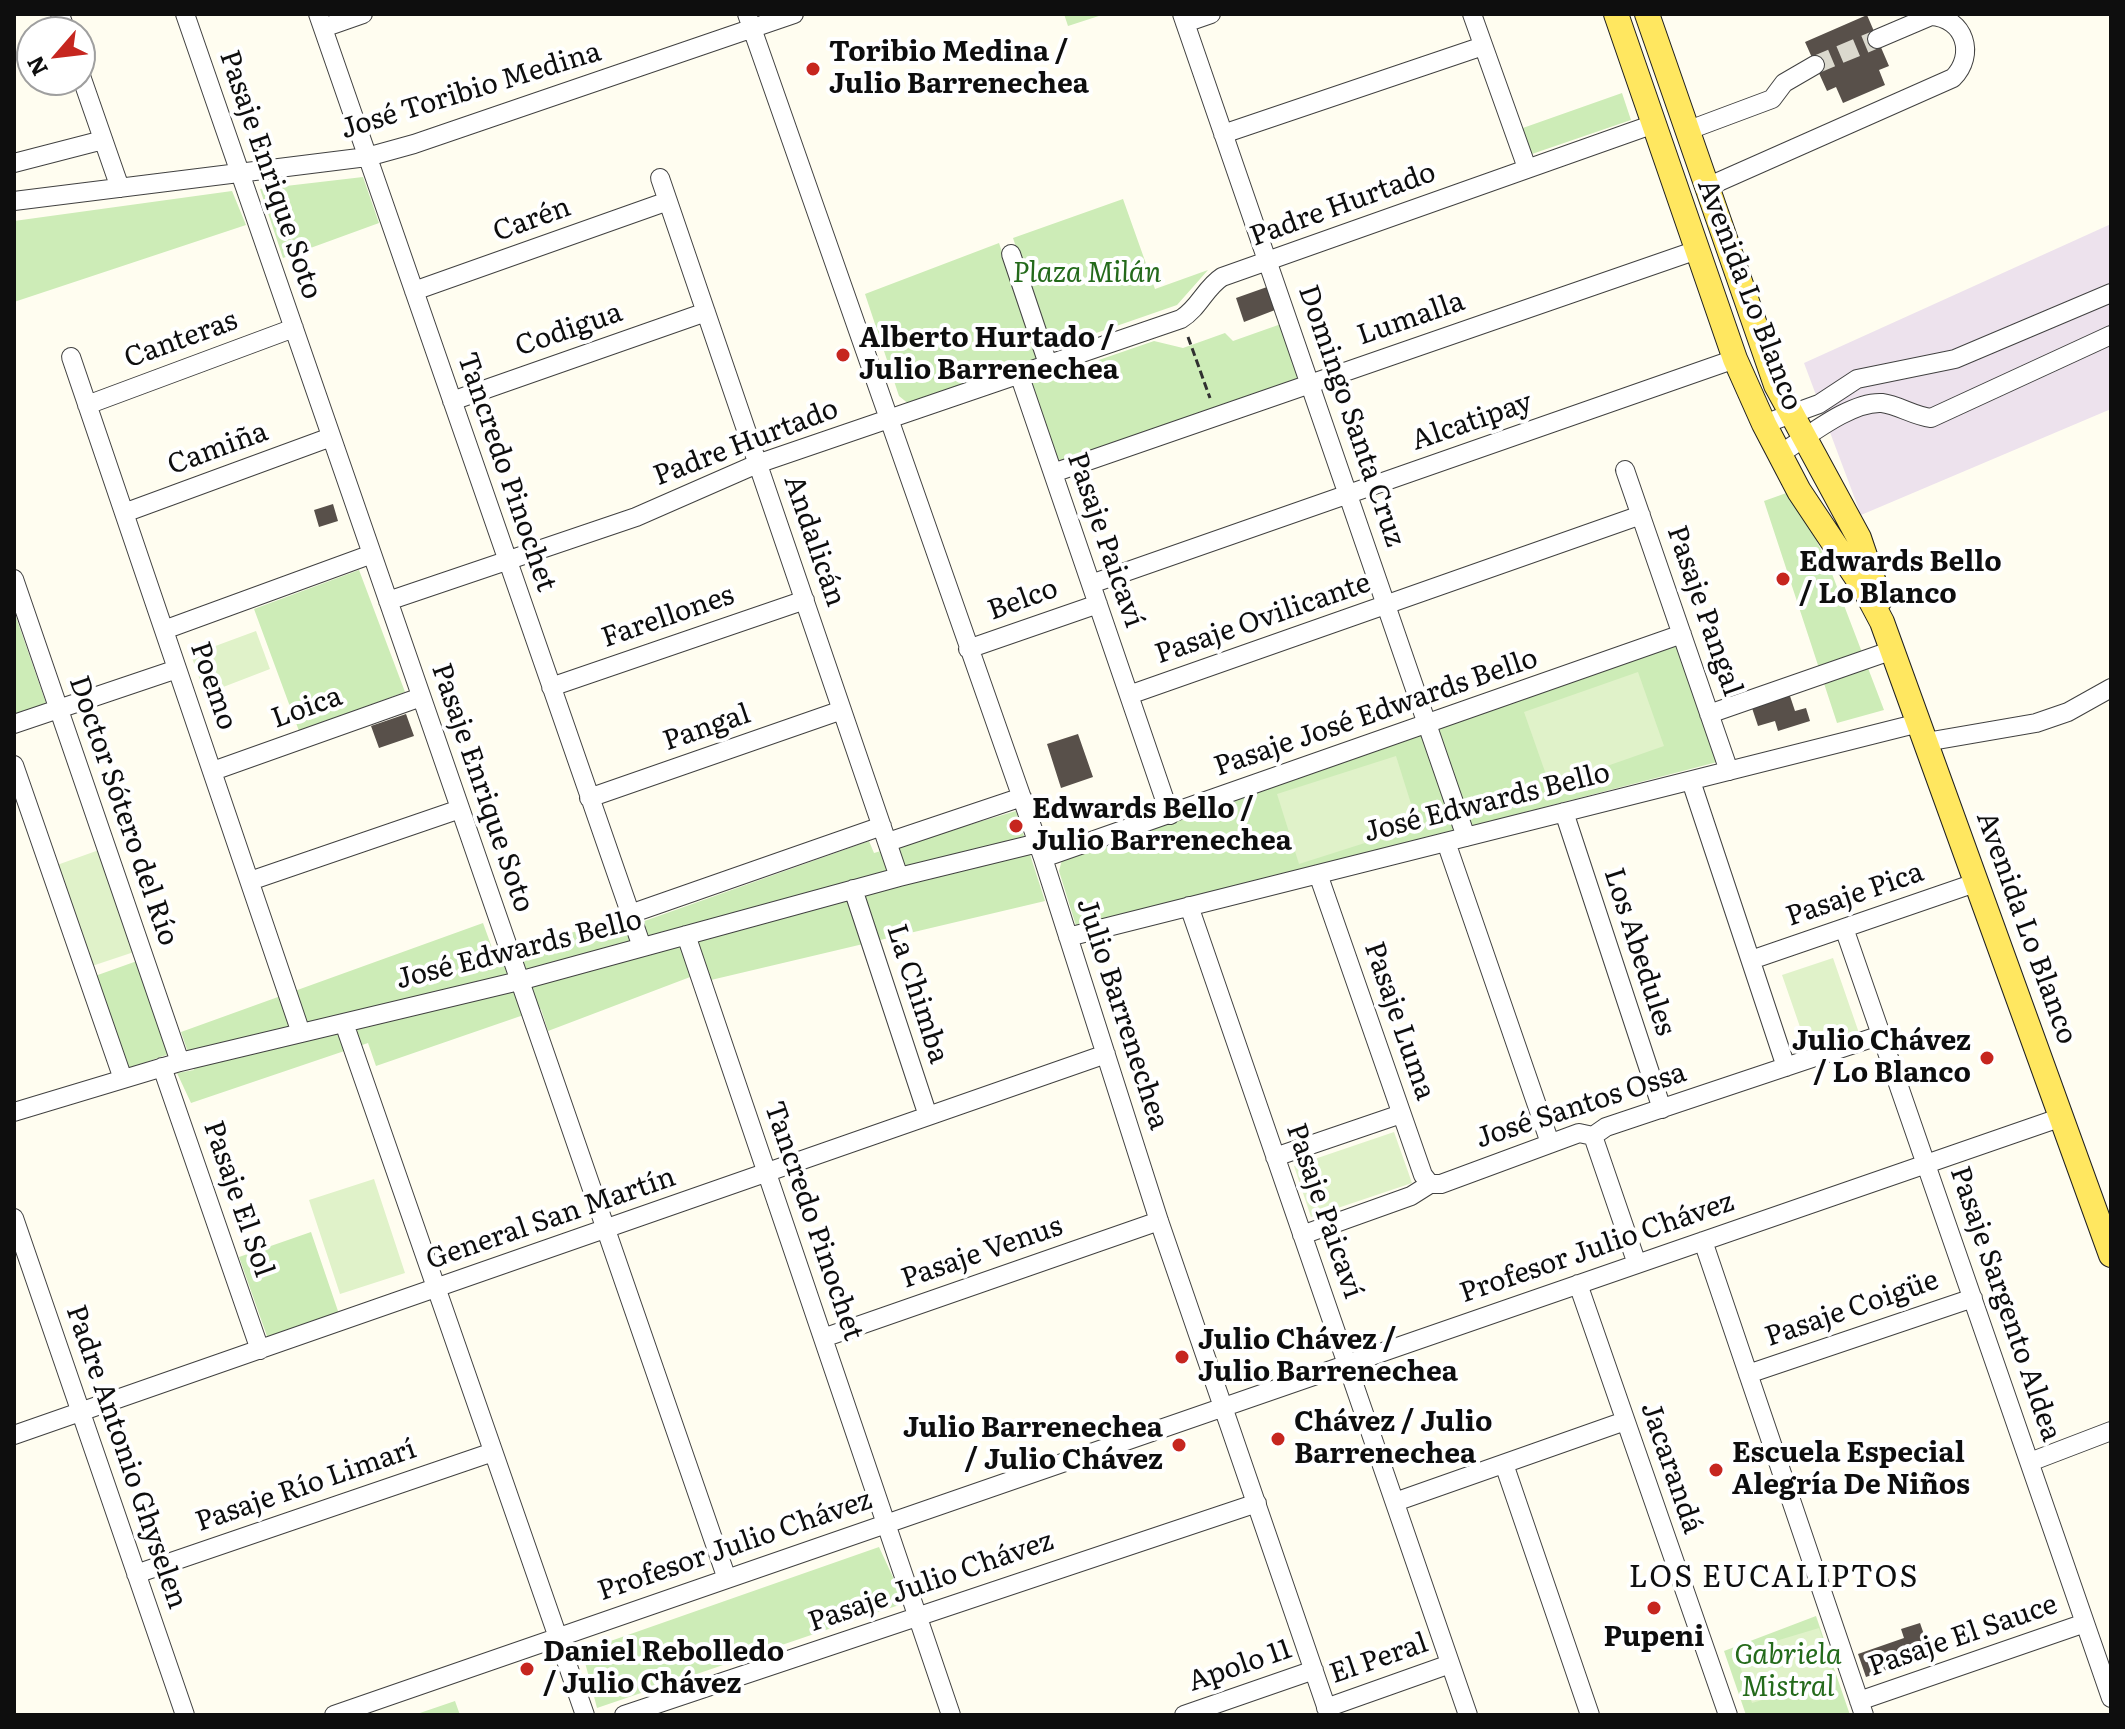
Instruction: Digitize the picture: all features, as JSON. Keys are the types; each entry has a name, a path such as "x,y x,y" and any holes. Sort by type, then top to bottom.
{"main road":[{"name":"Avenida Lo Blanco","path":"1616,14 1735,359 1799,491 1865,590 1882,622 2111,1255"},
{"name":"Avenida Lo Blanco","path":"1647,14 1776,385 1859,538 1880,597 1882,622"}],"street":[{"name":"Pasaje Enrique Soto","path":"185,14 727,1579"},
{"path":"321,21 363,14"},
{"name":"José Toribio Medina","path":"14,201 367,157 414,144 749,21 794,14"},
{"path":"1183,18 1211,14"},
{"path":"1472,14 1527,168"},
{"path":"1707,187 1953,78 1966,56 1959,30 1939,16 1931,16 1877,39"},
{"name":"Domingo Santa Cruz","path":"1183,18 1466,837"},
{"name":"Tancredo Pinochet","path":"321,21 642,947"},
{"name":"Julio Barrenechea","path":"749,21 1022,797 1159,1221 1328,1711"},
{"path":"1223,134 1483,46"},
{"path":"1689,130 1772,99 1784,83 1815,65"},
{"path":"88,96 120,188"},
{"name":"Padre Hurtado","path":"388,601 636,517 757,464 1181,319 1196,308 1216,281 1654,124"},
{"path":"14,163 103,140"},
{"name":"Andalicán","path":"660,178 899,877"},
{"name":"Carén","path":"414,291 668,201"},
{"name":"Lumalla","path":"1053,473 1697,250"},
{"path":"1011,254 1048,364"},
{"path":"1764,424 1819,404 1857,379 1955,359 2111,293"},
{"name":"Codigua","path":"452,401 706,312"},
{"name":"Canteras","path":"87,405 294,328"},
{"path":"1780,454 1832,420 1867,404 1884,403 1931,418 2111,335"},
{"name":"Poemo","path":"71,357 301,1033"},
{"name":"Alcatipay","path":"1091,584 1735,359"},
{"name":"Pasaje Paicaví","path":"1019,374 1170,815"},
{"name":"Camiña","path":"124,513 331,437"},
{"name":"Pasaje Pangal","path":"1625,470 1729,771"},
{"name":"Pasaje Ovilicante","path":"1129,695 1641,515"},
{"path":"164,630 372,554"},
{"name":"Doctor Sótero del Río","path":"14,579 59,709 171,1065"},
{"name":"Farellones","path":"551,687 805,600"},
{"name":"Belco","path":"968,649 1098,604"},
{"name":"Pasaje José Edwards Bello","path":"1040,850 1170,815 1682,634"},
{"path":"1709,714 1893,650"},
{"path":"14,724 177,669"},
{"name":"José Edwards Bello","path":"1068,937 1729,771 1922,732 2036,723 2068,712 2111,688"},
{"name":"Loica","path":"213,771 421,697"},
{"name":"Pangal","path":"589,798 842,710"},
{"path":"14,765 123,1079"},
{"path":"1691,781 1786,1067"},
{"name":"José Edwards Bello","path":"630,914 885,834 1022,797"},
{"path":"250,881 460,809"},
{"name":"Los Abedules","path":"1564,812 1662,1109"},
{"path":"1446,842 1550,1143"},
{"name":"José Edwards Bello","path":"14,1112 171,1065 519,981 899,877 1040,850"},
{"name":"Pasaje Luma","path":"1318,874 1423,1175 1430,1184"},
{"name":"Pasaje Pica","path":"1751,960 1978,882"},
{"name":"La Chimba","path":"853,889 928,1116"},
{"name":"Pasaje Paicaví","path":"1189,906 1468,1715"},
{"name":"Pasaje Sargento Aldea","path":"1844,928 2111,1698"},
{"name":"Tancredo Pinochet","path":"686,935 951,1715"},
{"path":"344,1023 585,1715"},
{"name":"José Santos Ossa","path":"1302,1235 1411,1196 1430,1184 1441,1184 1584,1132 1593,1136 1602,1129 1881,1035"},
{"name":"General San Martín","path":"14,1435 1106,1054"},
{"name":"Pasaje El Sol","path":"171,1065 260,1350"},
{"path":"1275,1157 1401,1114"},
{"name":"Profesor Julio Chávez","path":"334,1715 2062,1117"},
{"path":"1593,1136 1637,1264"},
{"name":"Padre Antonio Ghyselen","path":"14,1218 185,1715"},
{"name":"Pasaje Venus","path":"823,1338 1159,1221"},
{"path":"1703,1241 1862,1708"},
{"name":"Jacarandá","path":"1578,1284 1728,1715"},
{"name":"Pasaje Coigüe","path":"1748,1374 1973,1298"},
{"path":"1395,1502 1625,1421"},
{"path":"2030,1462 2111,1431"},
{"name":"Pasaje Río Limarí","path":"136,1574 493,1452"},
{"path":"1504,1464 1590,1715"},
{"name":"Pasaje Julio Chávez","path":"624,1715 1257,1503"},
{"name":"Pasaje El Sauce","path":"1862,1708 2085,1623"},
{"name":"El Peral","path":"1328,1711 1450,1664"},
{"name":"Apolo 11","path":"1184,1715 1314,1670"}],"path":[{"path":"1181,319 1217,417"}],"shaded area":[{"path":"2111,224 2111,409 1861,515 1804,363"}],"green space":[{"path":"1064,14 1105,14 1068,26"},
{"path":"1622,93 1631,120 1529,155 1520,129"},
{"path":"363,177 379,223 283,258 260,189"},
{"path":"232,191 246,225 14,302 14,221"},
{"name":"Plaza Milán","path":"1123,199 1155,289 1208,270 1177,305 1050,349 1013,238"},
{"path":"999,243 1038,359 910,405 899,396 865,294"},
{"path":"1281,324 1301,383 1059,464 1032,383 1154,341 1183,348 1225,333 1233,341"},
{"path":"1792,491 1829,566 1884,710 1837,723 1764,501"},
{"path":"359,570 405,692 299,731 254,609"},
{"path":"14,611 47,706 14,718"},
{"path":"256,631 270,669 205,694 191,655"},
{"path":"1678,639 1721,761 1077,929 1059,871 1062,860"},
{"path":"1638,672 1664,746 1550,786 1524,712"},
{"path":"1396,756 1418,826 1299,864 1277,794"},
{"path":"1016,811 1045,901 711,980 706,971 548,1031 541,1009 376,1066 368,1043 191,1103 177,1073 194,1070 181,1032 483,923 495,956 617,919 622,929 869,841 874,853"},
{"path":"99,850 134,952 92,966 57,865"},
{"path":"1833,958 1859,1033 1808,1050 1782,975"},
{"path":"137,961 169,1054 127,1069 95,976"},
{"path":"1394,1132 1412,1183 1311,1217 1294,1166"},
{"path":"374,1179 405,1273 340,1294 309,1200"},
{"path":"311,1232 339,1314 268,1339 239,1257"},
{"path":"879,1547 905,1603 597,1708 582,1651"},
{"name":"Gabriela Mistral","path":"1816,1616 1850,1715 1746,1715 1724,1651"},
{"path":"1819,1628 1835,1678 1752,1703 1736,1653"},
{"path":"455,1701 460,1715 414,1715"}],"building":[{"path":"1867,15 1889,66 1879,70 1885,85 1843,103 1836,87 1827,91 1805,42"},
{"path":"1267,287 1275,310 1244,322 1236,298"},
{"path":"333,504 338,521 319,527 314,510"},
{"path":"1789,693 1795,711 1806,708 1810,721 1778,731 1775,721 1758,726 1751,705"},
{"path":"406,714 414,736 379,748 371,726"},
{"path":"1078,734 1093,777 1061,788 1047,744"},
{"path":"1920,1623 1928,1646 1912,1652 1915,1660 1866,1677 1858,1654 1904,1638 1901,1629"}],"tunnel":[{"path":"1815,65 1877,39"}],"place":[{"name":"Toribio Medina / Julio Barrenechea","path":"813,69"},
{"name":"Alberto Hurtado / Julio Barrenechea","path":"843,355"},
{"name":"Edwards Bello / Lo Blanco","path":"1783,579"},
{"name":"Edwards Bello / Julio Barrenechea","path":"1016,826"},
{"name":"Julio Chávez / Lo Blanco","path":"1987,1058"},
{"name":"Julio Chávez / Julio Barrenechea","path":"1182,1357"},
{"name":"Chávez / Julio Barrenechea","path":"1278,1439"},
{"name":"Julio Barrenechea / Julio Chávez","path":"1179,1445"},
{"name":"Escuela Especial Alegría De Niños","path":"1716,1470"},
{"name":"Pupeni","path":"1654,1608"},
{"name":"Daniel Rebolledo / Julio Chávez","path":"527,1669"}],"district":[{"name":"LOS EUCALIPTOS","path":"1774,1578"}]}
